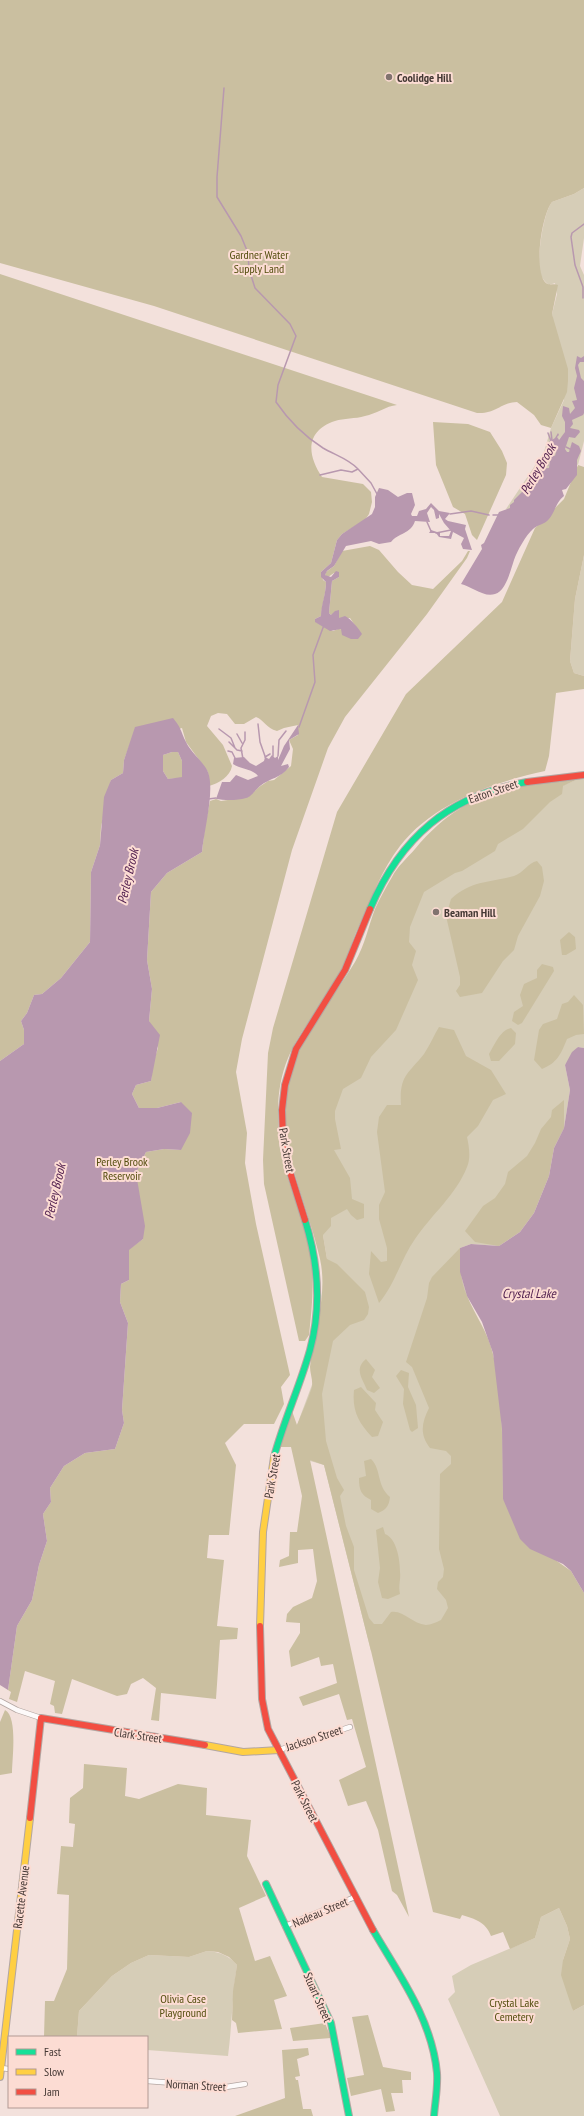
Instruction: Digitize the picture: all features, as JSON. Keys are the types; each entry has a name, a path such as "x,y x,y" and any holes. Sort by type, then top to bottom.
{"street":[{"name":"Eaton Street","path":"414,838 444,813 480,794 524,781 584,775"},
{"name":"Park Street","path":"414,838 401,852 388,871 376,895 345,972 299,1042 289,1065 285,1087 282,1122 284,1149 312,1245 318,1287 312,1343 279,1438 261,1546 262,1706 265,1721 278,1750 355,1897 424,2020 437,2068 434,2116"},
{"name":"Clark Street","path":"0,1701 17,1710 41,1718 112,1731 240,1751 262,1753 278,1750"},
{"name":"Racette Avenue","path":"0,2077 41,1718"},
{"name":"Jackson Street","path":"278,1750 350,1727"},
{"name":"Stuart Street","path":"266,1884 331,2023 349,2116"},
{"name":"Nadeau Street","path":"285,1926 355,1897"},
{"name":"Norman Street","path":"148,2082 226,2087 246,2084"}],"green space":[{"name":"Gardner Water Supply Land","path":"0,0 584,0 584,188 574,194 552,202 548,208 545,218 540,242 540,267 542,277 548,284 558,285 552,314 568,369 567,392 551,428 541,425 534,415 517,402 506,404 489,412 477,413 154,306 0,263"},
{"path":"584,188 584,238 580,266 584,275 584,441 578,465 567,458 560,437 560,451 520,515 506,509 544,452 551,428 564,400 552,314 557,294 555,283 549,285 543,279 539,265 543,225 552,202 574,194"},
{"path":"0,274 397,405 369,415 335,421 325,425 314,437 312,444 313,460 322,477 363,484 371,492 372,502 369,514 365,520 342,534 337,540 331,563 321,572 323,580 326,582 326,586 321,616 315,619 316,622 333,631 338,629 358,630 350,618 339,618 339,612 331,615 329,613 332,581 339,577 334,573 328,577 325,575 326,572 334,566 342,551 370,546 379,550 398,572 412,585 433,589 462,561 468,551 470,551 467,558 427,614 345,717 328,748 292,850 242,1039 236,1072 247,1133 245,1163 256,1224 290,1375 281,1387 284,1404 274,1424 244,1424 225,1443 236,1465 229,1535 209,1535 207,1558 224,1560 217,1626 238,1628 237,1639 220,1640 216,1699 161,1693 159,1721 151,1720 156,1688 143,1678 131,1684 127,1694 117,1696 72,1679 62,1714 55,1713 54,1706 50,1704 55,1681 25,1671 17,1702 9,1699 11,1692 8,1690 17,1626 32,1600 39,1565 47,1541 43,1514 51,1502 50,1488 64,1466 85,1453 115,1449 124,1423 122,1410 128,1323 120,1302 121,1284 129,1280 129,1249 143,1239 136,1173 146,1152 164,1149 181,1150 181,1102 157,1108 139,1108 132,1094 136,1085 151,1081 153,1063 158,1048 149,1021 152,989 147,960 151,892 167,873 202,852 210,801 216,799 221,801 248,797 259,787 268,781 274,780 291,766 293,749 289,740 298,735 298,725 277,731 270,728 256,717 244,724 235,724 227,714 218,713 211,716 207,726 223,745 232,766 231,770 224,779 209,786 208,772 186,742 182,728 130,744 124,760 123,773 111,780 101,827 100,845 91,872 90,942 61,978 42,994 34,995 27,1013 21,1021 24,1030 24,1044 0,1061"},
{"path":"433,422 468,424 490,432 502,451 507,463 506,475 477,540 472,535 465,514 453,507 436,465"},
{"path":"578,465 584,467 584,555 575,599 570,661 574,673 584,676 584,689 556,693 549,756 545,771 505,781 466,796 429,818 400,846 377,884 356,932 340,975 298,1039 283,1071 279,1091 279,1145 287,1175 300,1213 312,1262 313,1283 309,1335 305,1341 299,1341 264,1184 263,1160 268,1053 273,1028 337,812 406,694 502,602 535,528 564,499"},
{"path":"584,555 584,676 574,673 570,661 575,599"},
{"path":"178,752 182,761 182,778 168,779 163,771 163,755"},
{"path":"580,778 584,778 584,1048 578,1047 565,1065 570,1090 564,1128 499,1246 471,1244 460,1248 460,1272 499,1397 502,1429 520,1539 584,1593 371,1651 324,1465 300,1458 294,1433 316,1374 327,1259 323,1235 330,1112 403,937 421,889 562,786"},
{"path":"580,778 563,786 562,794 550,802 523,829 498,844 495,851 424,892 410,927 409,942 416,951 412,965 418,980 396,1030 371,1057 361,1078 343,1089 335,1111 335,1119 341,1149 334,1150 350,1178 352,1199 364,1204 364,1218 357,1220 347,1209 331,1218 331,1226 323,1235 327,1259 337,1264 365,1292 369,1307 368,1314 364,1320 350,1325 333,1341 322,1394 326,1441 337,1478 344,1490 340,1496 346,1526 354,1547 354,1570 369,1618 374,1624 382,1624 391,1612 396,1612 416,1622 426,1625 441,1620 448,1608 446,1600 437,1589 438,1582 443,1577 444,1569 439,1549 440,1474 451,1464 451,1456 446,1451 430,1448 424,1438 423,1423 429,1408 412,1367 406,1362 427,1298 429,1283 432,1277 460,1248 463,1284 470,1303 488,1338 497,1372 502,1426 503,1499 554,1559 571,1571 584,1593 584,2005 573,2011 561,1975 563,1960 570,1939 567,1926 559,1908 541,1917 535,1938 510,1949 503,1932 491,1936 486,1927 476,1920 462,1915 460,1919 433,1912 371,1651 324,1465 310,1460 409,1917 397,1895 392,1891 378,1830 366,1801 348,1806 339,1780 366,1767 352,1719 347,1720 339,1694 303,1706 299,1697 337,1683 333,1664 321,1666 319,1657 291,1667 289,1651 300,1633 300,1623 286,1622 287,1614 293,1607 312,1598 317,1581 313,1549 298,1550 298,1563 279,1567 280,1560 289,1556 290,1532 297,1532 302,1496 291,1447 279,1447 292,1411 297,1425 312,1387 310,1367 320,1313 322,1286 320,1259 288,1147 286,1128 285,1109 288,1087 300,1048 320,1014 355,962 364,943 375,909 394,873 433,830 451,815 469,803 489,794 509,788 531,784"},
{"path":"537,861 542,867 544,881 540,896 518,936 514,950 503,961 482,993 460,997 456,991 460,985 460,977 446,916 451,899 466,888 474,885 514,876"},
{"path":"569,932 575,937 576,949 566,955 562,955 560,940"},
{"path":"542,964 553,967 554,971 522,1023 518,1025 512,1021 514,1012 523,1006 520,995 524,984 537,978 537,970"},
{"path":"574,995 583,1005 584,1034 576,1035 567,1039 563,1049 555,1061 542,1069 534,1060 539,1030 543,1024 557,1019 562,1004 568,1002"},
{"path":"439,1027 454,1030 466,1056 491,1070 506,1094 493,1100 478,1126 467,1137 469,1160 457,1187 415,1239 385,1296 379,1303 369,1274 371,1251 381,1262 387,1261 387,1248 379,1219 379,1205 385,1192 377,1132 379,1117 387,1105 401,1105 403,1081 409,1071 424,1054"},
{"path":"511,1028 516,1033 515,1044 499,1061 491,1061 489,1054 495,1043 507,1029"},
{"path":"564,1100 564,1128 554,1148 549,1176 534,1213 520,1232 499,1246 475,1242 465,1231 483,1206 495,1198 505,1184 508,1172 527,1156 541,1129 551,1117 552,1110"},
{"path":"366,1359 375,1370 372,1377 380,1388 374,1393 367,1390 360,1374 360,1366"},
{"path":"401,1370 409,1373 408,1387 416,1405 418,1428 412,1432 410,1430 403,1404 404,1389 396,1376"},
{"path":"361,1387 376,1403 375,1410 383,1422 378,1436 372,1437 363,1426 355,1410 354,1390"},
{"path":"371,1459 377,1468 383,1488 390,1497 387,1507 378,1513 371,1509 371,1500 361,1492 359,1486 359,1478 366,1476 364,1461"},
{"path":"383,1527 385,1534 395,1545 400,1567 400,1594 388,1599 382,1598 378,1582 380,1568 376,1530"},
{"path":"5,1710 9,1714 12,1721 13,1729 12,1773 0,1775 0,1722"},
{"path":"84,1764 127,1768 125,1796 139,1799 178,1784 207,1788 206,1815 251,1820 247,1856 266,1896 239,1908 255,1961 270,1956 287,1996 274,2000 282,2029 238,2033 236,2023 232,2020 233,1991 237,1965 229,1957 218,1952 207,1951 189,1957 149,1955 131,1963 112,1976 79,2011 77,2036 44,2036 45,2001 54,2001 67,1969 69,1895 57,1894 61,1846 73,1847 75,1824 69,1823 70,1798 83,1788"},
{"name":"Crystal Lake Cemetery","path":"559,1908 567,1926 570,1939 563,1960 573,2011 584,2005 584,2116 500,2116 448,1999 455,1992 452,1976 471,1965 535,1938 541,1917"},
{"name":"Olivia Case Playground","path":"207,1951 216,1952 224,1955 237,1965 228,2056 148,2050 148,2036 77,2036 79,2011 112,1976 131,1963 149,1955 189,1957"},
{"path":"368,2015 383,2067 411,2072 411,2080 402,2080 403,2093 391,2093 395,2111 386,2112 381,2089 351,2096 347,2078 364,2075 352,2017"},
{"path":"325,2023 331,2038 293,2041 290,2028"},
{"path":"308,2048 309,2055 297,2059 300,2076 295,2077 296,2080 298,2080 303,2109 311,2109 313,2116 235,2116 285,2098 282,2050"}],"water":[{"path":"577,356 581,358 584,356 584,362 580,362 578,365 581,378 584,381 584,413 583,415 572,420 573,424 570,428 579,430 580,432 575,438 569,437 565,449 569,452 572,442 579,446 581,451 577,460 577,475 566,489 562,490 564,496 559,501 549,519 535,527 519,548 510,574 499,592 491,595 486,594 461,584 482,549 481,545 484,543 499,512 510,508 510,505 522,492 526,492 526,485 529,485 530,481 538,481 534,477 537,469 549,468 551,454 555,456 557,448 551,447 555,445 550,444 549,442 555,438 558,433 559,435 557,437 559,440 565,432 565,422 562,416 563,406 569,408 570,414 575,408 572,401 577,400 574,388 577,376 575,368"},
{"path":"379,488 388,490 398,497 407,493 412,493 415,505 411,514 412,516 417,516 419,511 426,509 431,503 439,511 450,513 445,519 466,525 465,529 472,550 463,549 461,544 464,538 453,532 451,539 439,537 436,533 429,533 431,530 440,533 440,536 449,536 451,531 439,514 439,518 436,519 434,510 431,507 427,513 430,522 415,521 411,528 391,542 379,544 371,541 346,546 334,566 327,571 325,575 331,577 336,571 339,572 339,577 332,581 329,613 331,615 335,611 339,610 339,618 345,616 357,627 362,634 358,639 351,639 342,635 341,629 330,631 315,622 315,619 321,616 326,586 326,582 321,577 321,572 331,563 337,540 342,534 372,514 375,507 375,497"},
{"name":"Perley Brook Reservoir","path":"173,718 188,746 206,768 210,780 210,800 202,852 167,873 151,892 147,960 152,989 149,1021 160,1035 151,1081 136,1085 132,1094 139,1108 157,1108 181,1102 192,1113 190,1133 181,1150 164,1149 146,1152 136,1173 145,1226 143,1239 129,1250 129,1280 121,1284 120,1302 128,1323 122,1410 124,1423 115,1449 85,1453 64,1466 50,1488 51,1502 43,1514 47,1541 39,1565 32,1600 17,1626 8,1690 0,1685 0,1061 24,1044 24,1030 21,1021 27,1013 34,995 42,994 61,978 90,942 91,872 100,845 104,797 111,780 123,773 124,760 135,727","holes":["178,752 182,761 182,777 168,779 163,771 163,755"]},
{"path":"298,725 299,734 289,740 290,749 281,766 288,764 289,767 286,771 258,787 252,795 248,797 234,800 216,799 222,782 230,782 236,775 248,780 258,776 253,772 233,764 234,758 244,757 256,766 264,761 265,757 269,759 272,755 275,758 278,756 278,760 284,746"},
{"name":"Crystal Lake","path":"578,1047 584,1048 584,1593 571,1571 563,1564 530,1549 520,1539 503,1499 502,1429 493,1353 482,1322 467,1296 460,1272 460,1248 471,1244 499,1246 520,1232 534,1213 549,1176 554,1148 564,1128 570,1090 565,1065 572,1052"}],"waterway":[{"path":"224,88 217,177 217,197 241,236 248,253 249,269 255,288 290,324 296,336 278,385 276,402 286,416 309,438 323,448 350,462 358,469"},
{"path":"583,298 583,287 575,265 571,237 572,233 584,224"},
{"path":"551,432 552,440"},
{"path":"548,433 551,441"},
{"path":"566,447 570,449"},
{"path":"543,468 546,456"},
{"path":"545,462 549,459"},
{"path":"320,475 341,470 352,472 358,469 371,483 377,494"},
{"path":"450,514 471,511 489,515"},
{"path":"493,515 498,515"},
{"path":"427,522 431,531"},
{"path":"436,533 451,530"},
{"name":"Perley Brook","path":"299,727 315,682 313,655 324,625"},
{"path":"258,724 260,742 266,759"},
{"path":"219,729 231,738 235,748"},
{"path":"278,756 279,740 286,731"},
{"path":"243,759 241,748 245,740 245,732"},
{"path":"237,734 242,743"},
{"path":"229,742 237,750 242,751"},
{"path":"273,746 273,756"},
{"path":"228,751 232,752 235,758"},
{"path":"265,757 270,754"},
{"name":"Perley Brook","path":"208,799 216,798"}],"traffic: fast":[{"path":"370,909 382,884 396,861 412,841 430,824 451,809 474,797 499,788 527,782"},
{"path":"274,1457 306,1363 314,1334 317,1284 313,1252 305,1220"},
{"path":"266,1884 331,2023 349,2116"},
{"path":"373,1930 413,1998 429,2034 437,2073 434,2116"}],"traffic: slow":[{"path":"260,1626 263,1532 274,1457"},
{"path":"205,1745 243,1752 279,1750"},
{"path":"0,2077 30,1818"}],"traffic: jam":[{"path":"527,782 584,775"},
{"path":"305,1220 289,1169 283,1138 282,1110 285,1085 296,1049 345,970 370,909"},
{"path":"260,1626 262,1699 268,1729 373,1930"},
{"path":"30,1818 41,1718 205,1745"}],"place":[{"name":"Coolidge Hill","path":"389,77"},
{"name":"Beaman Hill","path":"436,912"}]}
